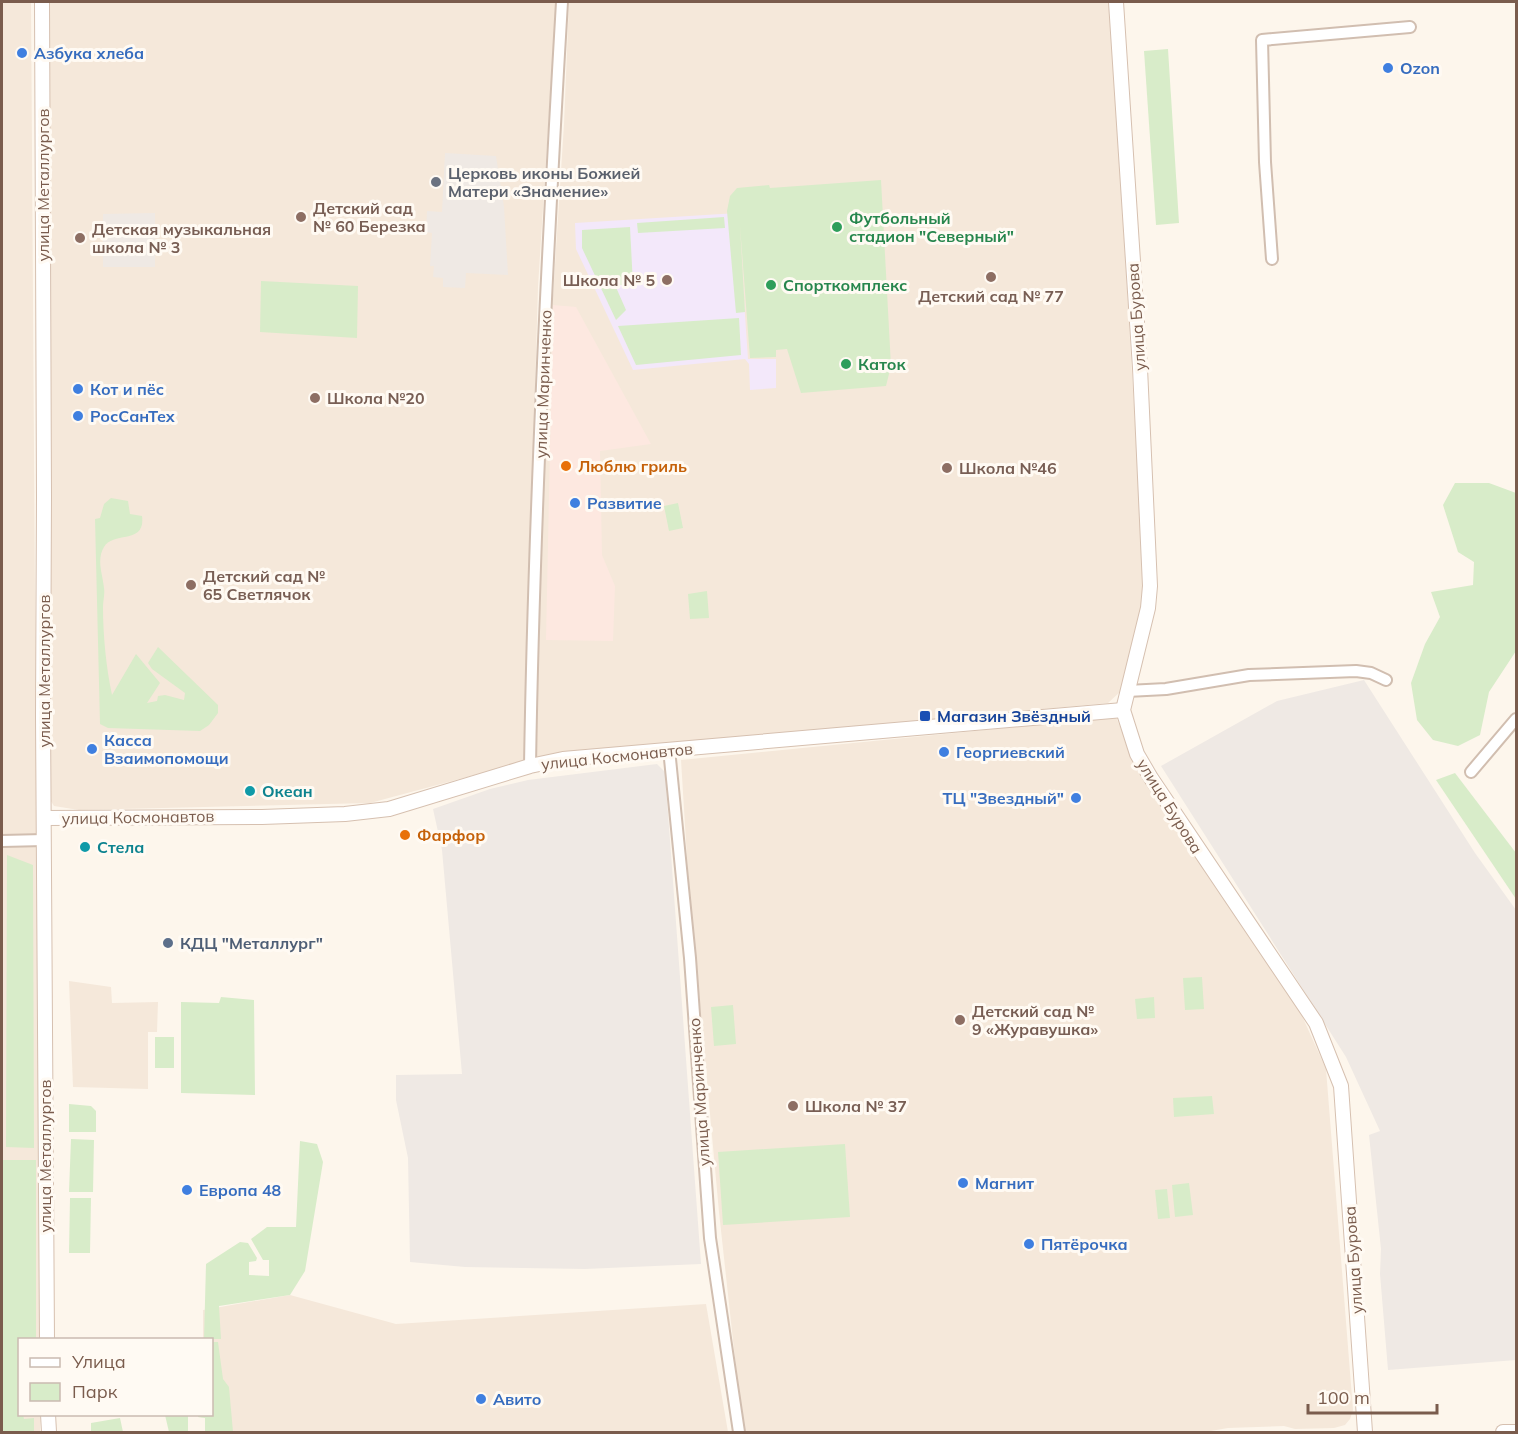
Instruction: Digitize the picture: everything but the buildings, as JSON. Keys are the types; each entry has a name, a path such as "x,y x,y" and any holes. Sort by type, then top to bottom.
{"main road":[{"name":"улица Металлургов","path":"42,2 47,1338"},
{"name":"улица Бурова","path":"1116,2 1140,368 1150,586 1148,608 1123,710 1137,754 1151,778 1316,1023 1341,1086 1365,1432"},
{"name":"улица Космонавтов","path":"44,818 262,817 365,812 389,809 530,766 563,759 1123,710"},
{"path":"48,1416 49,1432"},
{"path":"1503,1432 1516,1432"}],"street":[{"name":"улица Маринченко","path":"530,766 532,646 549,219 562,2"},
{"path":"1272,260 1265,162 1262,40 1410,27"},
{"path":"1127,691 1166,689 1249,675 1356,671 1386,680"},
{"path":"1472,772 1516,719"},
{"name":"улица Маринченко","path":"669,749 690,958 710,1238 739,1432"},
{"path":"2,841 44,840"}],"shaded area":[{"path":"2,2 31,2 40,1338 18,1338 18,1416 40,1416 40,1432 2,1432"},
{"path":"50,2 556,2 538,287 525,735 564,124 569,2 1110,2 1144,577 1141,610 1121,691 1108,703 549,755 370,803 79,810 54,806 49,798"},
{"path":"445,153 496,156 504,207 508,275 466,273 465,288 443,287 443,278 433,277 434,266 430,266 432,233 426,232 427,211 442,212"},
{"path":"155,213 155,267 103,267 103,214"},
{"name":"Школа № 5","path":"738,213 748,359 776,359 776,388 750,390 749,364 745,359 633,370 576,249 575,223"},
{"name":"Развитие","path":"553,305 576,307 651,444 600,451 602,555 615,586 613,641 546,640"},
{"path":"1364,680 1475,853 1516,910 1516,1360 1388,1370 1380,1274 1381,1249 1369,1135 1380,1131 1346,1057 1161,766 1277,701"},
{"path":"1116,717 1137,769 1298,1007 1326,1069 1353,1410 1350,1419 1345,1425 1334,1428 1295,1429 1284,1426 1228,1428 1205,1432 743,1432 719,1212 688,874 681,760"},
{"path":"657,764 665,772 701,1264 585,1269 465,1267 410,1262 408,1158 396,1100 396,1075 462,1074 442,850 433,809 490,789 528,780"},
{"path":"69,981 111,987 112,1003 158,1002 157,1032 148,1032 148,1089 73,1087"},
{"path":"290,1295 396,1324 706,1304 728,1432 205,1432 205,1418 198,1417 213,1416 213,1338 203,1338 203,1310"}],"green space":[{"path":"1168,49 1179,223 1156,225 1144,51"},
{"path":"881,180 891,366 886,386 801,393 787,349 776,350 776,357 750,358 740,226 745,312 736,313 727,211 730,196 737,188 769,185 770,188"},
{"path":"724,217 725,228 638,233 637,223"},
{"path":"630,227 633,285 615,285 626,310 616,320 582,248 582,230"},
{"path":"261,281 358,286 357,338 260,332"},
{"path":"739,318 741,355 636,365 618,326"},
{"path":"1455,483 1489,483 1516,493 1516,651 1489,692 1480,735 1458,746 1433,740 1417,720 1411,683 1425,644 1440,617 1431,592 1473,585 1474,562 1458,552 1443,505"},
{"path":"111,498 128,501 130,514 142,516 139,531 108,542 100,557 104,590 104,640 112,695 136,654 160,683 147,703 157,701 158,696 165,695 184,700 185,693 152,669 148,663 158,647 218,705 218,713 209,725 200,731 108,728 100,724 95,519 100,518 104,504"},
{"path":"678,503 683,528 669,531 664,506"},
{"path":"707,591 709,618 690,619 688,594"},
{"path":"1455,773 1516,853 1516,899 1436,780"},
{"path":"7,855 33,865 34,1148 6,1147"},
{"path":"1202,977 1204,1009 1185,1010 1183,978"},
{"path":"221,997 254,1000 255,1095 181,1093 181,1002 219,1003"},
{"path":"1154,997 1155,1018 1137,1019 1135,999"},
{"path":"733,1005 736,1044 714,1046 711,1007"},
{"path":"155,1037 174,1037 174,1068 155,1068"},
{"path":"1212,1096 1214,1114 1174,1117 1173,1098"},
{"path":"69,1104 91,1106 96,1111 96,1132 69,1132"},
{"path":"71,1139 94,1140 93,1192 69,1192"},
{"path":"300,1141 317,1144 323,1162 305,1271 290,1295 219,1306 221,1339 204,1338 206,1264 240,1242 248,1243 257,1258 256,1261 249,1262 249,1275 269,1276 269,1260 263,1260 251,1239 267,1227 296,1227"},
{"path":"845,1144 850,1217 723,1225 718,1152"},
{"path":"2,1160 36,1160 36,1338 18,1338 18,1416 23,1416 24,1419 34,1418 34,1432 2,1432"},
{"path":"1189,1183 1193,1215 1175,1217 1172,1185"},
{"path":"1167,1189 1170,1218 1158,1219 1155,1190"},
{"path":"70,1198 91,1198 90,1253 69,1253"},
{"path":"213,1342 218,1342 223,1379 229,1387 233,1432 205,1432 205,1418 198,1417 213,1416"},
{"path":"165,1416 188,1416 188,1432 169,1432"},
{"path":"120,1418 123,1432 91,1432 91,1423"}],"place":[{"name":"Азбука хлеба","path":"22,53"},
{"name":"Ozon","path":"1388,68"},
{"name":"Церковь иконы Божией Матери «Знамение»","path":"436,182"},
{"name":"Детский сад № 60 Березка","path":"301,217"},
{"name":"Футбольный стадион \"Северный\"","path":"837,227"},
{"name":"Детская музыкальная школа № 3","path":"80,238"},
{"name":"Детский сад № 77","path":"991,277"},
{"name":"Школа № 5","path":"667,280"},
{"name":"Спорткомплекс","path":"771,285"},
{"name":"Каток","path":"846,364"},
{"name":"Кот и пёс","path":"78,389"},
{"name":"Школа №20","path":"315,398"},
{"name":"РосСанТех","path":"78,416"},
{"name":"Люблю гриль","path":"566,466"},
{"name":"Школа №46","path":"947,468"},
{"name":"Развитие","path":"575,503"},
{"name":"Детский сад № 65 Светлячок","path":"191,585"},
{"name":"Магазин Звёздный","path":"925,716"},
{"name":"Касса Взаимопомощи","path":"92,749"},
{"name":"Георгиевский","path":"944,752"},
{"name":"Океан","path":"250,791"},
{"name":"ТЦ \"Звездный\"","path":"1076,798"},
{"name":"Фарфор","path":"405,835"},
{"name":"Стела","path":"85,847"},
{"name":"КДЦ \"Металлург\"","path":"168,943"},
{"name":"Детский сад № 9 «Журавушка»","path":"960,1020"},
{"name":"Школа № 37","path":"793,1106"},
{"name":"Магнит","path":"963,1183"},
{"name":"Европа 48","path":"187,1190"},
{"name":"Пятёрочка","path":"1029,1244"},
{"name":"Авито","path":"481,1399"}]}
